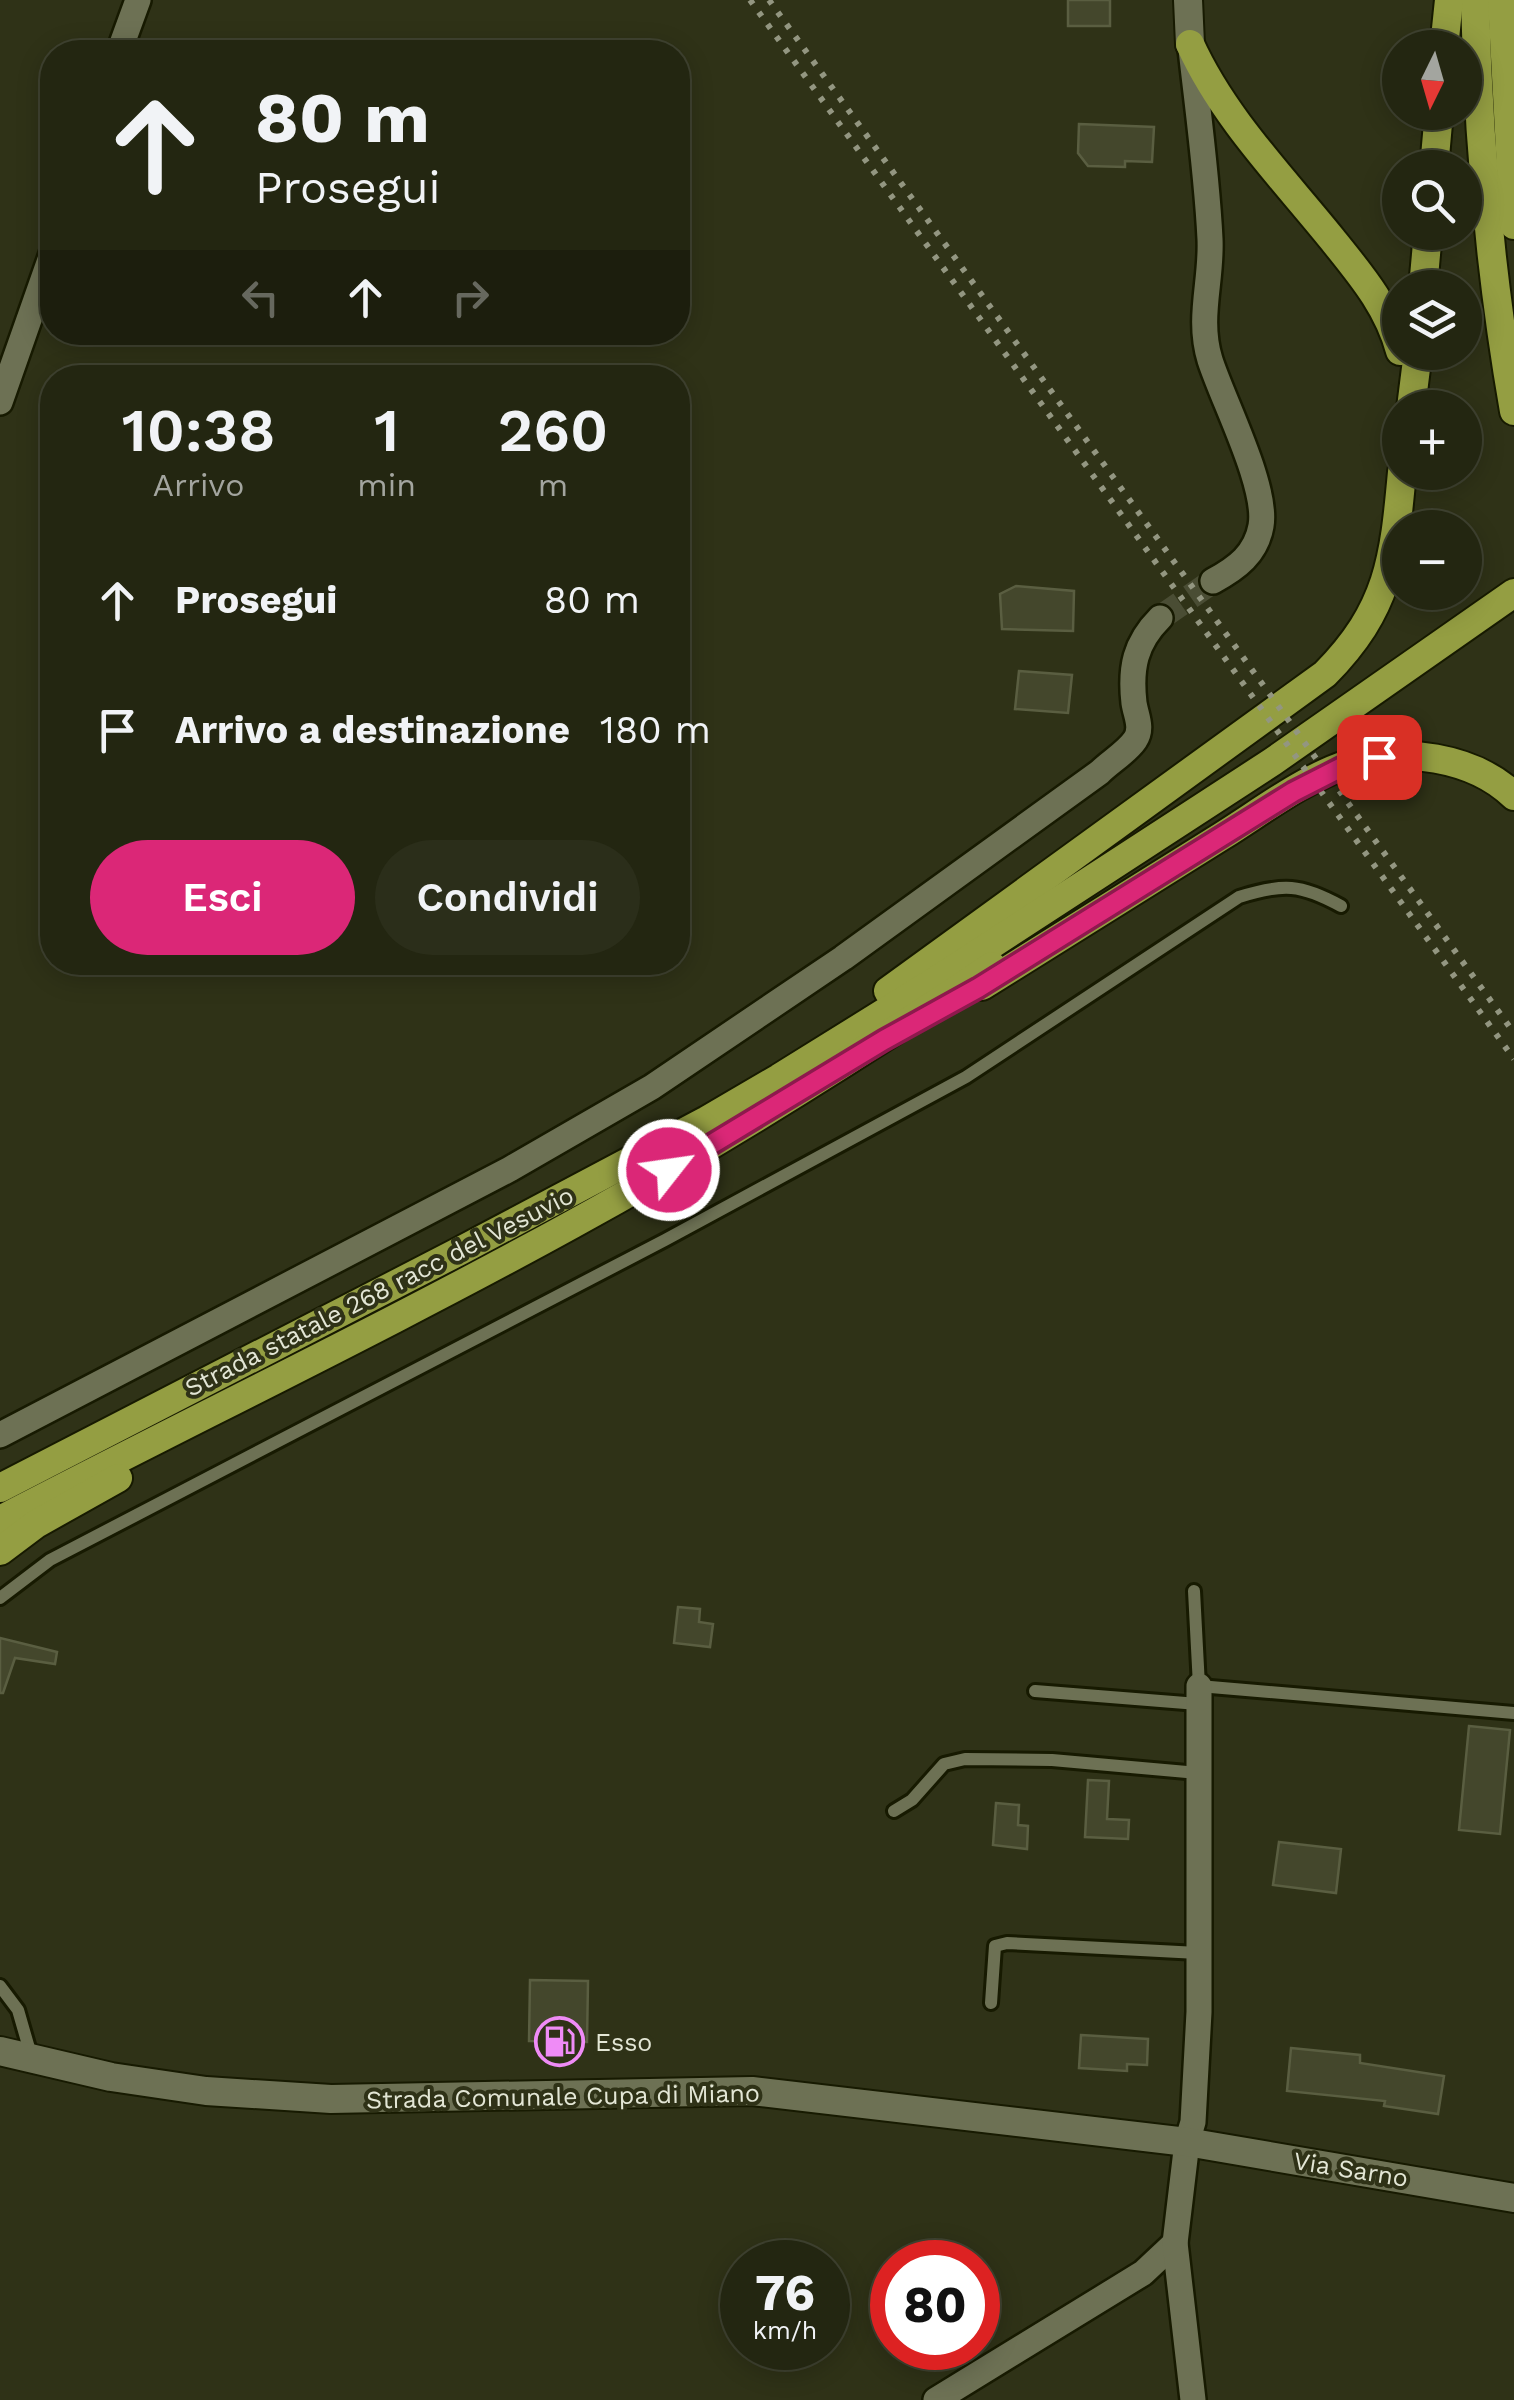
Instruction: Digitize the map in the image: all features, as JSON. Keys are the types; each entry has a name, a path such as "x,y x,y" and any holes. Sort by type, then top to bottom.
{"highway":[{"path":"1446,30 1448,0"},
{"path":"1475,0 1487,225 1514,411"},
{"path":"1502,0 1514,225"},
{"path":"1190,44 1203,72 1236,121 1373,289 1382,305"},
{"path":"1199,116 1207,109 1218,109 1236,121"},
{"path":"644,1151 876,999 1324,674 1346,652 1379,599 1391,568 1400,490"},
{"name":"Strada statale 268 racc del Vesuvio","path":"0,1488 707,1120 869,1022 1272,762 1514,593"},
{"path":"884,1040 978,988 1293,792 1348,764 1412,755 1477,772 1514,796"},
{"name":"Strada statale 268 racc del Vesuvio","path":"0,1520 572,1225 701,1152 884,1040 1185,832 1272,762"},
{"path":"0,1551 36,1524 186,1438 261,1387"}],"street":[{"path":"123,40 138,0"},
{"path":"1188,0 1210,243 1202,326 1261,498 1262,524 1253,552 1231,572 1213,581"},
{"path":"0,402 40,288"},
{"path":"0,1435 510,1169 652,1087 844,958 1100,772 1135,740 1139,724 1132,669 1137,646 1160,618"},
{"path":"1194,2400 1175,2244 1194,2104 1199,1695"},
{"name":"Strada Comunale Cupa di Miano","path":"0,2051 111,2077 206,2092 331,2099 752,2091 1187,2142"},
{"name":"Via Sarno","path":"1187,2142 1514,2198"},
{"path":"936,2400 1143,2273 1175,2244"}],"lane":[{"path":"0,1598 50,1560 527,1312 966,1077 1240,897 1277,885 1314,891 1341,906"},
{"path":"1194,1592 1199,1695"},
{"path":"1035,1690 1514,1712"},
{"path":"894,1811 912,1800 944,1764 965,1758 1052,1760 1198,1773"},
{"path":"991,2003 995,1946 1006,1943 1198,1954"},
{"path":"0,1986 18,2010 32,2059"}],"building":[{"path":"1068,0 1110,0 1110,26 1068,26"},
{"path":"1079,124 1154,127 1152,162 1125,161 1125,167 1088,166 1078,153"},
{"path":"1016,586 1074,591 1073,631 1002,629 1000,594"},
{"path":"1019,671 1072,675 1068,713 1015,709"},
{"path":"678,1607 700,1609 699,1622 713,1624 710,1647 674,1643"},
{"path":"0,1638 57,1652 55,1664 15,1658 0,1693"},
{"path":"1469,1726 1510,1730 1500,1834 1459,1830"},
{"path":"1088,1780 1109,1781 1107,1819 1129,1820 1128,1839 1085,1837"},
{"path":"996,1803 1019,1805 1018,1825 1028,1826 1027,1849 993,1845"},
{"path":"1279,1842 1341,1849 1336,1893 1273,1885"},
{"path":"530,1980 588,1981 587,2042 529,2041"},
{"path":"1081,2035 1148,2039 1147,2065 1127,2064 1127,2071 1079,2068"},
{"path":"1291,2048 1360,2055 1360,2063 1444,2076 1438,2114 1384,2106 1385,2101 1287,2091"}],"tunnel":[{"path":"1160,618 1213,581"}],"railway":[{"path":"750,0 1514,1059"},
{"path":"769,0 1514,1033"}],"place":[{"name":"Esso","path":"560,2042"}],"route":[{"path":"669,1170 978,988 1320,776 1379,757"}]}
